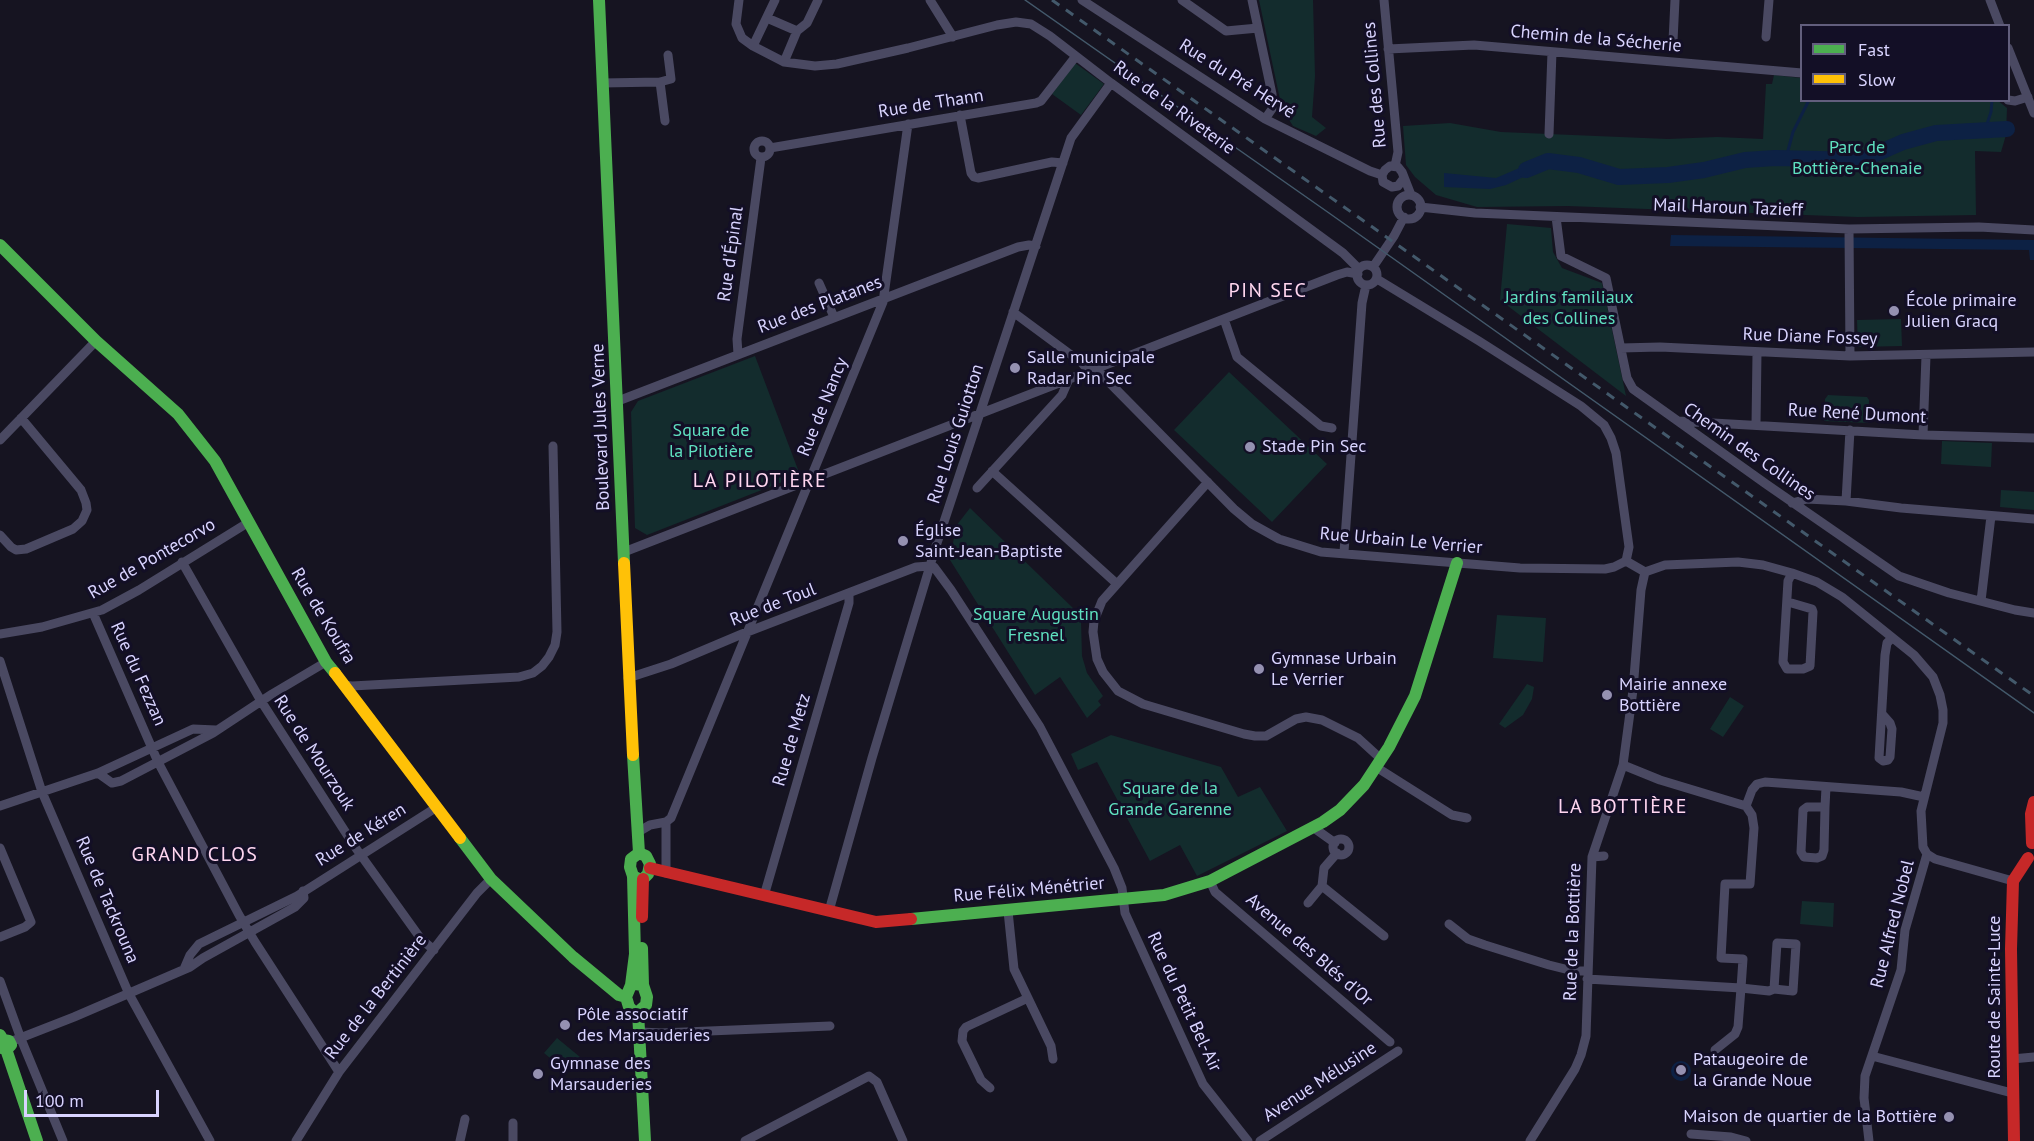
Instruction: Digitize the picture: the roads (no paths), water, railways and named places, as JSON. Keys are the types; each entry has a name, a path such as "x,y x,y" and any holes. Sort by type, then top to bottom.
{"street":[{"name":"Boulevard Jules Verne","path":"599,0 618,401 628,678 639,853"},
{"name":"Rue de la Riveterie","path":"739,0 736,24 742,38 784,62 815,66 837,64 997,25 1016,22 1031,24 1337,248 1358,272"},
{"path":"753,46 775,0"},
{"path":"784,62 797,31 807,23 818,0"},
{"path":"930,0 953,37"},
{"name":"Rue du Pré Hervé","path":"1082,0 1265,119 1382,175"},
{"path":"1182,0 1226,31 1258,28"},
{"path":"1252,0 1272,94 1272,109 1265,119"},
{"name":"Rue des Collines","path":"1384,0 1398,152 1395,166"},
{"path":"1673,41 1675,0"},
{"path":"1766,37 1768,0"},
{"path":"1990,0 1999,24"},
{"path":"767,18 797,31"},
{"name":"Chemin de la Sécherie","path":"1388,49 1474,45 1800,73"},
{"path":"1549,134 1552,52"},
{"path":"2010,53 2034,113"},
{"path":"602,83 660,82 671,79 668,55"},
{"name":"Rue de Thann","path":"770,148 1041,101 1076,56"},
{"path":"660,82 665,120"},
{"name":"Rue Louis Guiotton","path":"829,911 930,566 1071,138 1111,83"},
{"path":"2010,100 2028,97"},
{"path":"960,115 971,173 974,177 1052,162 1063,163"},
{"name":"Rue de Nancy","path":"666,873 666,822 671,818 885,298 908,124"},
{"name":"Rue d'Épinal","path":"738,354 736,339 760,158 754,154 753,148 760,141 765,142 770,148"},
{"path":"760,158 767,156 770,148"},
{"path":"1398,202 1383,182 1382,175 1387,168 1395,166 1401,169 1411,195"},
{"path":"1389,187 1398,186 1404,178"},
{"path":"1411,195 1417,199 1420,207 1415,217 1404,217 1397,210 1398,202 1404,196 1411,195"},
{"name":"Mail Haroun Tazieff","path":"1420,207 1475,213 1849,229 1979,227 2034,230"},
{"path":"1373,267 1404,217"},
{"name":"Chemin des Collines","path":"1557,217 1561,256 1606,278 1627,378 1633,389 1792,503 1899,576 1981,601 2034,613"},
{"path":"1849,229 1850,356"},
{"name":"Rue de Koufra","path":"0,245 96,341 178,414 215,461 326,662 491,879 573,957 619,995 626,997"},
{"name":"Rue des Platanes","path":"618,401 1018,247 1036,246"},
{"path":"624,552 1337,275 1358,272 1366,265 1373,267 1377,279 1372,284 1366,285 1360,282 1358,272"},
{"path":"1377,279 1516,364 1593,414 1604,425 1616,453 1629,547 1626,561 1645,572 1665,565 1738,562 1763,565 1792,573 1817,582 1842,597 1922,662 1938,688 1942,702 1943,723 1921,811 1923,847 1927,854 1940,861 2013,881 2031,859 2025,854 2025,848 2033,843 2031,814 2034,802"},
{"path":"819,283 834,317"},
{"path":"1344,552 1362,303 1366,285"},
{"name":"Rue Urbain Le Verrier","path":"1014,312 1093,370 1234,509 1252,524 1280,539 1321,552 1344,552 1520,568 1595,569 1614,567 1626,561"},
{"path":"1224,319 1238,357 1321,426 1332,428"},
{"path":"0,440 96,341"},
{"name":"Rue Diane Fossey","path":"1621,348 1653,346 1850,356 2034,352"},
{"path":"1756,425 1757,353"},
{"path":"1923,435 1926,356"},
{"path":"977,488 1062,395 1069,379"},
{"path":"0,535 11,548 26,549 73,529 82,521 87,510 81,490 21,418"},
{"name":"Rue René Dumont","path":"1678,422 1923,435 2034,438"},
{"path":"1846,501 1850,430"},
{"path":"343,685 519,677 533,673 542,666 555,645 557,632 553,446"},
{"path":"992,471 1116,583"},
{"path":"1208,482 1102,601 1093,632 1095,649 1103,672 1112,684 1132,700 1231,731 1255,736 1266,736 1296,719 1306,717 1322,720 1358,738 1378,763 1452,815 1467,818"},
{"path":"1792,503 1808,499 1846,501 2034,519"},
{"path":"1981,601 1991,516"},
{"name":"Rue de Pontecorvo","path":"0,634 42,627 93,613 139,590 249,522"},
{"name":"Rue de Mourzouk","path":"182,562 261,701 361,856 421,939 434,950"},
{"name":"Rue Félix Ménétrier","path":"642,875 666,873 876,922 1164,895 1210,881 1314,828 1331,817 1364,784 1415,696 1457,562"},
{"name":"Rue de Toul","path":"628,678 671,664 916,567 930,566"},
{"name":"Rue du Petit Bel-Air","path":"930,566 934,567 951,590 1040,727 1114,868 1122,888 1125,913 1203,1084 1248,1141"},
{"name":"Rue de la Bottière","path":"1530,1141 1579,1060 1586,1035 1592,857 1623,765 1633,690 1641,590 1645,572"},
{"path":"1788,602 1812,609 1813,612 1810,666 1803,669 1787,669 1782,662 1788,582 1792,573"},
{"name":"Rue de Metz","path":"764,896 849,603 849,594"},
{"name":"Rue du Fezzan","path":"93,613 158,762"},
{"path":"1882,714 1885,655 1887,643 1892,638"},
{"name":"Rue de Tackrouna","path":"0,661 42,792 129,994 210,1141"},
{"path":"98,773 105,780 116,783 214,732 326,662"},
{"path":"0,807 98,773 193,729 214,732"},
{"path":"158,762 249,933 339,1072"},
{"path":"1623,765 1660,780 1746,806 1752,815 1754,828 1750,884 1725,884 1721,958 1743,959 1738,1028 1735,1034 1715,1050"},
{"path":"1746,806 1752,790 1757,784 1765,782 1901,792 1924,797"},
{"path":"1826,787 1826,807 1824,850 1822,856 1817,858 1804,857 1801,852 1803,810 1807,807 1826,807"},
{"name":"Rue de Kéren","path":"184,969 196,946 303,891 437,807"},
{"path":"638,832 650,825 666,822"},
{"path":"1308,903 1322,886 1324,868 1336,848 1314,828"},
{"path":"0,848 30,915 30,924 0,937"},
{"path":"638,1012 646,1005 647,997 637,985 642,875 649,861 646,856 639,853 630,863 630,870 642,875"},
{"name":"Rue Alfred Nobel","path":"1869,1141 1863,1088 1901,970 1905,930 1927,854"},
{"path":"1592,857 1604,856"},
{"name":"Rue de la Bertinière","path":"296,1141 339,1072 477,893 491,879"},
{"name":"Avenue des Blés d'Or","path":"1210,881 1215,892 1390,1042"},
{"name":"Route de Sainte-Luce","path":"2013,881 2011,949 2014,1141"},
{"path":"1322,886 1384,936"},
{"name":"Rue de Kéren","path":"8,1041 129,994 190,967 299,904 304,898 303,891"},
{"path":"1008,911 1014,969 1051,1046 1053,1059"},
{"path":"1449,924 1468,939 1587,975 1769,991 1774,989 1793,991 1796,944 1777,943 1774,989"},
{"path":"0,981 14,1076 37,1141"},
{"path":"637,985 627,991 626,997 629,1007 638,1012"},
{"path":"990,1088 981,1080 962,1041 963,1031 966,1027 1028,998"},
{"path":"638,1012 645,1141"},
{"path":"640,1032 830,1026"},
{"path":"8,1041 63,1141"},
{"name":"Avenue Mélusine","path":"1260,1141 1398,1051"},
{"path":"1872,1056 2013,1094"},
{"path":"2012,1059 2034,1057"},
{"path":"746,1141 869,1076 877,1082 903,1141"},
{"path":"460,1141 465,1119"},
{"path":"513,1123 513,1141"},
{"path":"1691,1134 1731,1137 1746,1141"}],"water":[{"path":"1545,157 1545,167 1506,185 1490,189 1444,187 1444,173 1496,178"},
{"path":"1671,235 2034,240 2034,260 2030,260 2029,250 1670,246"},
{"name":"Pataugeoire de la Grande Noue","path":"1677,1061 1685,1061 1691,1067 1691,1075 1685,1081 1677,1081 1671,1075 1671,1067"}],"waterway":[{"path":"1786,158 1793,132 1808,102"},
{"path":"1985,130 1992,102"},
{"path":"1526,170 1548,161 1579,165 1619,177 1668,175 1704,170 1745,160 1775,158 1862,160 1903,142 1936,133 2007,129"}],"tram line":[{"path":"1025,0 2034,713"}],"railway":[{"path":"1052,0 2034,696"}],"place":[{"name":"École primaire Julien Gracq","path":"1894,311"},
{"name":"Salle municipale Radar Pin Sec","path":"1015,368"},
{"name":"Stade Pin Sec","path":"1250,447"},
{"name":"Église Saint-Jean-Baptiste","path":"903,541"},
{"name":"Gymnase Urbain Le Verrier","path":"1259,669"},
{"name":"Mairie annexe Bottière","path":"1607,695"},
{"name":"Pôle associatif des Marsauderies","path":"565,1025"},
{"name":"Pataugeoire de la Grande Noue","path":"1681,1070"},
{"name":"Gymnase des Marsauderies","path":"538,1074"},
{"name":"Maison de quartier de la Bottière","path":"1949,1117"}],"district":[{"name":"PIN SEC","path":"1268,291"},
{"name":"LA PILOTIÈRE","path":"760,481"},
{"name":"LA BOTTIÈRE","path":"1623,807"},
{"name":"GRAND CLOS","path":"195,855"}],"park label":[{"name":"Parc de Bottière-Chenaie","path":"1857,158"},
{"name":"Jardins familiaux des Collines","path":"1569,308"},
{"name":"Square de la Pilotière","path":"711,441"},
{"name":"Square Augustin Fresnel","path":"1036,625"},
{"name":"Square de la Grande Garenne","path":"1170,799"}]}
